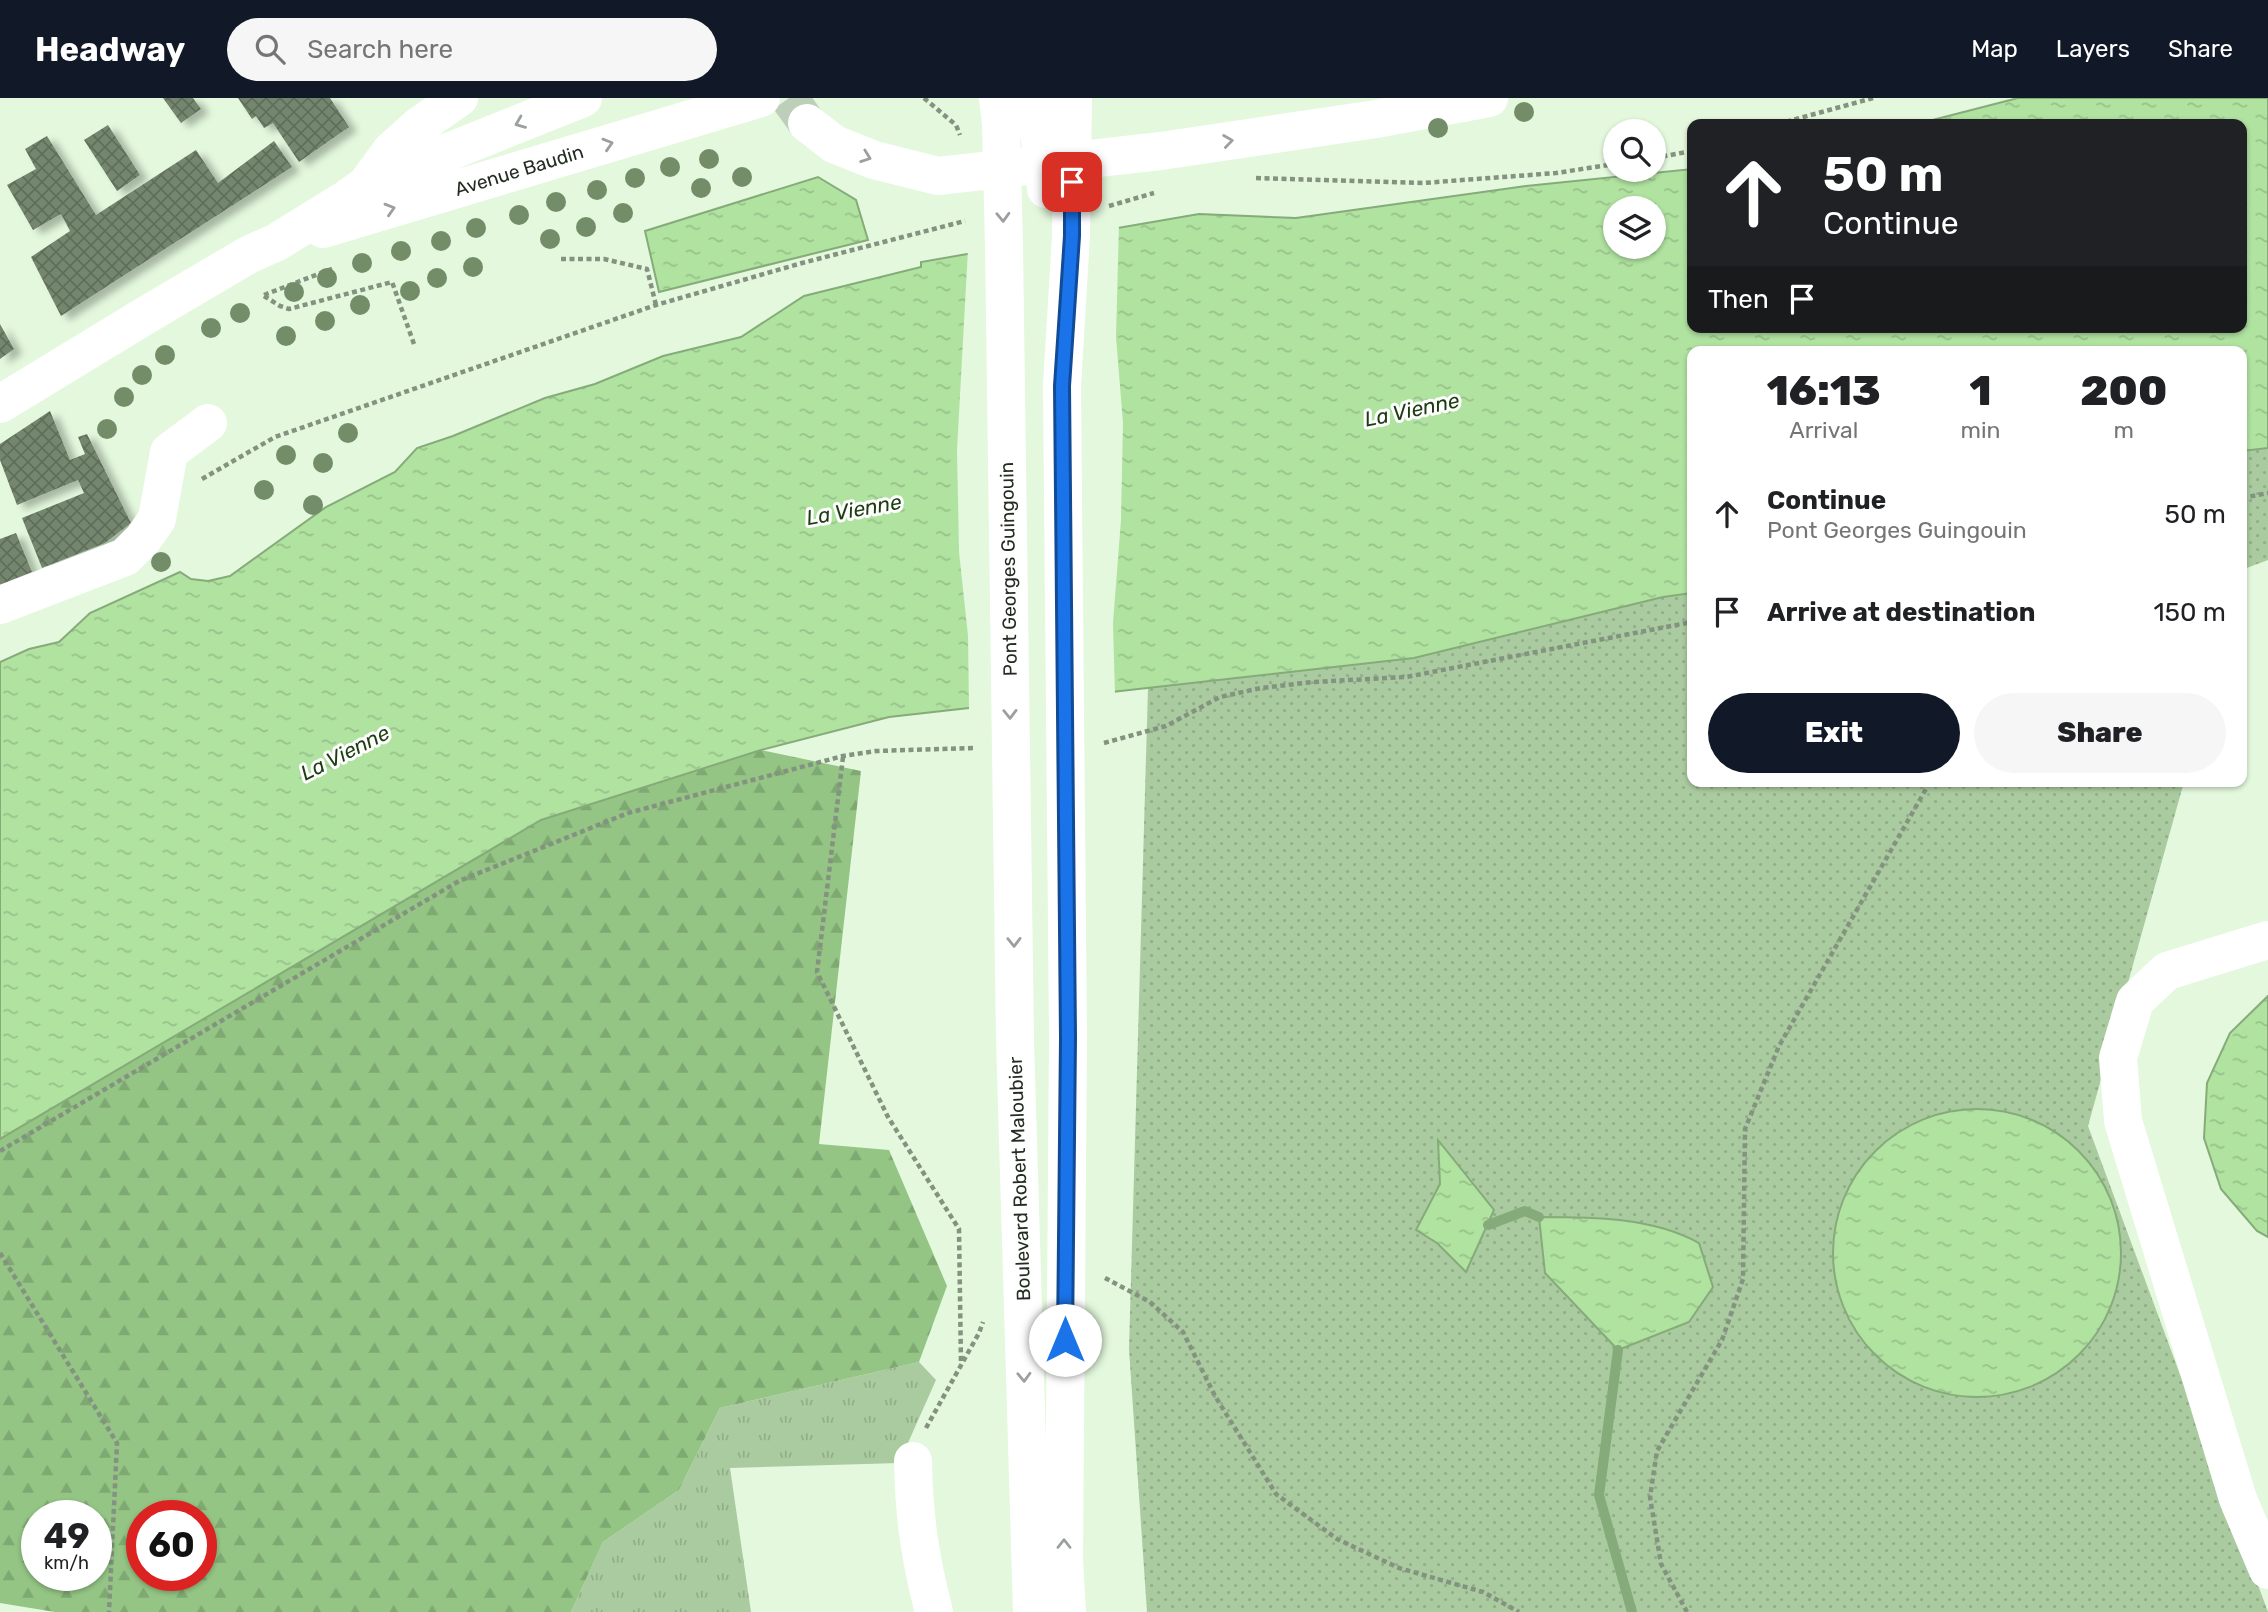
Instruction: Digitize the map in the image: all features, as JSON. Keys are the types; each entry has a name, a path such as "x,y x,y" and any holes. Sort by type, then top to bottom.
{"main road":[{"path":"0,404 236,262 277,242 366,185 391,150 420,125 459,98"},
{"name":"Avenue Baudin","path":"366,185 583,98"},
{"name":"Avenue Baudin","path":"277,242 761,98"},
{"path":"1035,98 1052,239 1062,386 1068,1038 1064,1560 1067,1612"},
{"path":"807,123 834,144 874,160 938,176 1161,151 1376,119 1489,98"},
{"path":"1062,386 1072,236 1073,99"},
{"name":"Pont Georges Guingouin","path":"993,107 1015,1039"},
{"path":"0,605 125,557 143,539 157,519 169,452 208,423"},
{"path":"2268,940 2167,971 2135,1001 2118,1058 2123,1121 2238,1499 2268,1570"},
{"name":"Boulevard Robert Maloubier","path":"1015,1039 1032,1612"},
{"path":"912,1461 914,1512 922,1566 934,1612"}],"path":[{"path":"1796,119 1873,98"},
{"path":"1666,156 1687,152"},
{"path":"1246,179 1273,177 1423,183 1556,173 1603,166"},
{"path":"1106,206 1167,189"},
{"path":"159,504 275,437 656,305 967,220"},
{"path":"561,259 604,259 647,269 656,305"},
{"path":"264,295 279,306 289,309 392,282 414,344"},
{"path":"2247,497 2268,493"},
{"path":"1094,745 1166,726 1220,697 1261,688 1313,681 1406,677 1687,623"},
{"path":"0,1152 458,881 628,813 843,756 876,751 986,748"},
{"path":"843,756 817,971 888,1117 959,1229 961,1365"},
{"path":"1687,1612 1661,1564 1650,1497 1657,1451 1722,1340 1743,1279 1745,1129 1779,1046 1927,787"},
{"path":"0,1253 117,1443 109,1612"},
{"path":"1097,1276 1108,1279 1150,1302 1183,1332 1215,1396 1276,1494 1337,1539 1399,1568 1483,1592 1520,1612"},
{"path":"912,1461 929,1420 979,1333 987,1310"}],"green space":[{"path":"2268,448 2268,560 2247,568 2247,450"},
{"path":"1687,593 1687,787 2183,787 2088,1126 2268,1612 1147,1612 1129,1349 1148,688 1414,658"},
{"path":"761,750 861,771 819,1144 889,1150 947,1286 919,1362 720,1408 679,1490 603,1542 571,1612 55,1612 0,1603 0,1139 541,820"},
{"path":"919,1362 936,1380 899,1463 730,1468 751,1612 571,1612 603,1542 679,1490 720,1408"}],"water":[{"name":"La Vienne","path":"2018,98 2268,98 2268,448 2247,450 2247,346 1687,346 1687,594 1663,597 1414,658 889,717 761,750 541,820 0,1139 0,662 29,649 59,642 90,613 180,572 191,579 208,581 230,576 326,507 395,472 417,448 545,398 595,384 663,356 741,337 804,296 921,267 921,262 1199,214 1296,218 1526,186 1603,178 1603,182 1666,182 1666,172 1687,170 1687,333 2247,333 2247,119 1936,119"},
{"path":"818,177 856,200 868,240 659,292 645,231"},
{"path":"2268,996 2268,1237 2257,1231 2221,1189 2204,1138 2207,1083 2230,1033"},
{"path":"1963,1109 1991,1109 2019,1115 2045,1126 2069,1141 2089,1161 2104,1185 2115,1211 2121,1253 2119,1281 2104,1321 2089,1345 2069,1365 2045,1380 2019,1391 1991,1397 1963,1397 1935,1391 1909,1380 1885,1365 1865,1345 1850,1321 1839,1295 1833,1267 1833,1239 1839,1211 1850,1185 1865,1161 1885,1141 1909,1126 1935,1115"},
{"path":"1438,1140 1494,1210 1466,1272 1437,1243 1416,1230 1440,1184"},
{"path":"1539,1217 1621,1220 1681,1234 1699,1243 1713,1287 1689,1322 1618,1350 1545,1273"}],"pier":[{"path":"1119,224 1116,337 1123,423 1121,520 1113,623 1115,695 969,711 968,636 959,552 957,450 968,249"}],"building":[{"path":"163,98 193,98 201,109 181,123"},
{"path":"238,98 330,98 349,127 299,162 273,123 264,128 256,116 252,119"},
{"path":"108,125 140,175 117,191 84,140"},
{"path":"47,136 96,215 196,150 218,183 274,141 292,167 61,316 31,257 70,231 61,214 33,230 7,185 36,169 25,149"},
{"path":"0,324 14,349 0,359"},
{"path":"50,411 70,460 85,454 78,437 87,434 131,523 105,543 42,568 22,518 84,493 78,480 17,505 0,460 0,444"},
{"path":"16,533 32,572 0,585 0,539"}],"waterway":[{"path":"1488,1225 1525,1211 1539,1217"},
{"path":"1618,1350 1599,1495 1632,1612"}],"tunnel":[{"path":"789,98 807,123"}],"route":[{"path":"1065,1340 1068,1038 1062,386 1072,236 1072,182"}]}
